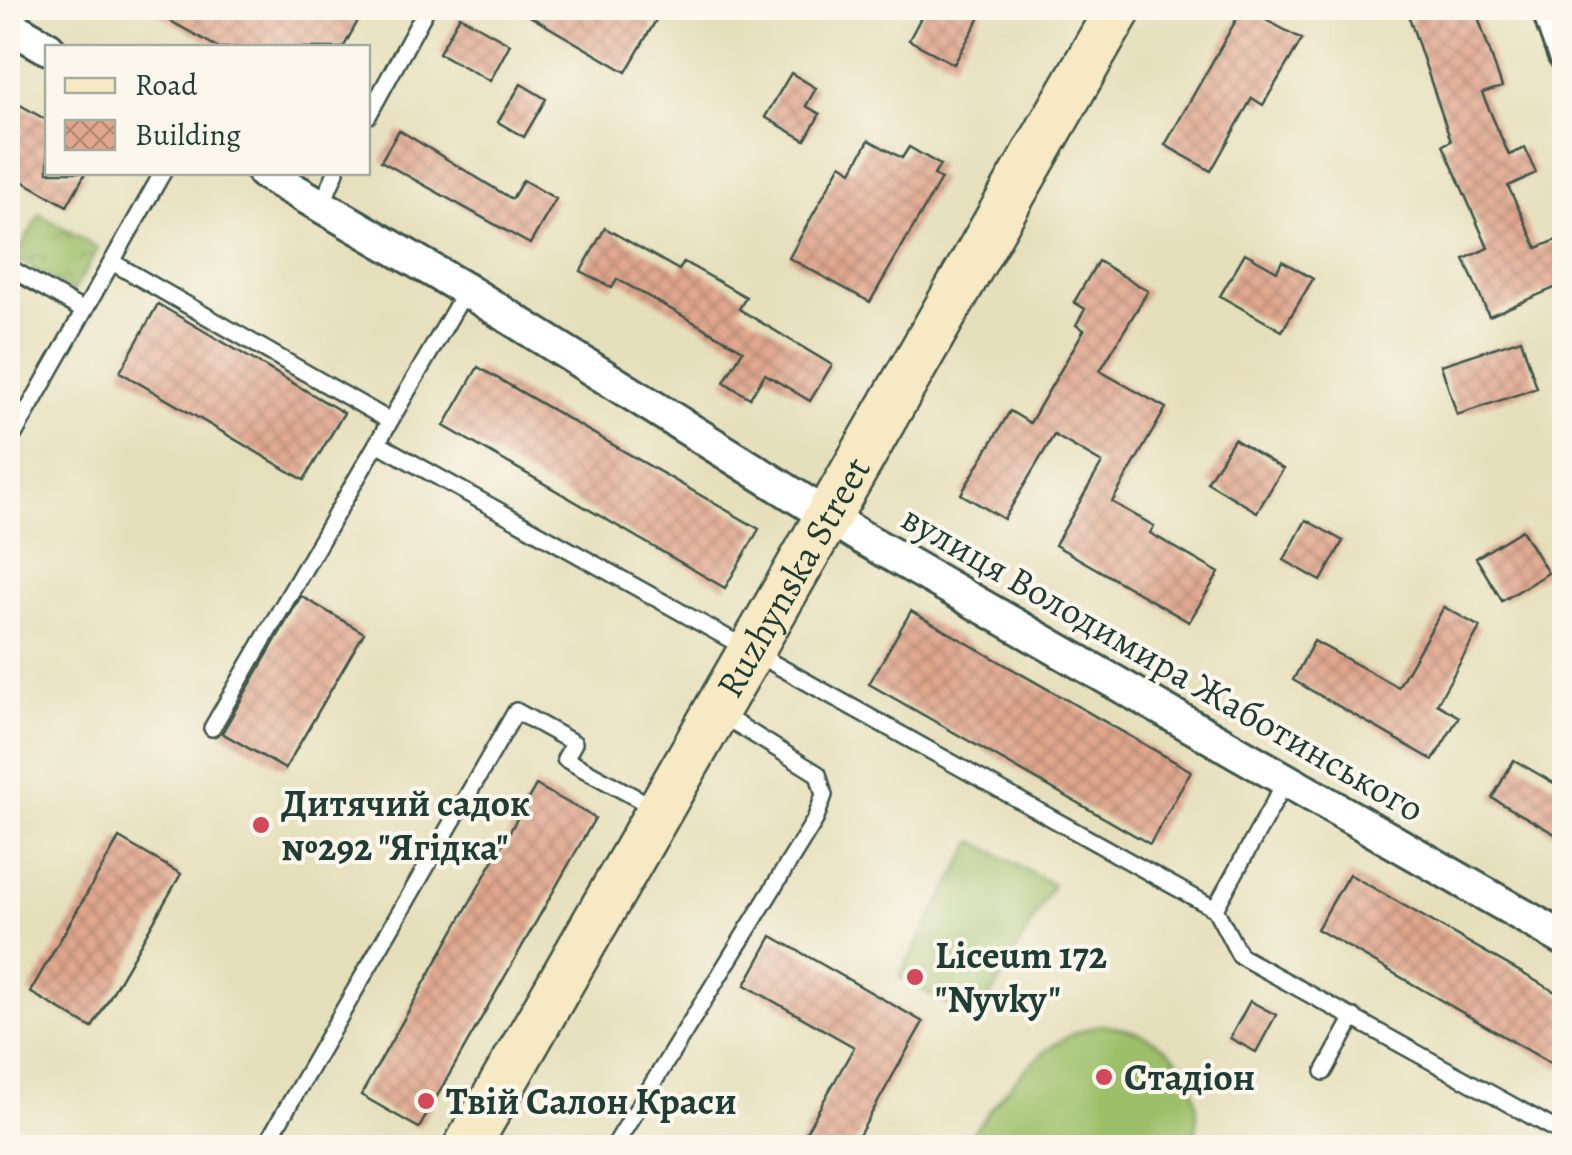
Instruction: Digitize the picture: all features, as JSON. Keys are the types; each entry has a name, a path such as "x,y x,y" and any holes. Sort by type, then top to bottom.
{"street":[{"name":"Ruzhynska Street","path":"466,1148 1120,8"},
{"path":"1548,8 1564,54"},
{"path":"8,25 45,46"},
{"name":"вулиця Володимира Жаботинського","path":"268,175 466,290 828,516 1564,939"}],"lane":[{"path":"370,112 427,8"},
{"path":"8,446 161,175"},
{"path":"321,207 335,175"},
{"path":"112,262 390,421"},
{"path":"8,268 84,311"},
{"path":"212,728 466,290"},
{"path":"378,443 1215,910 1240,956 1564,1134"},
{"path":"264,1148 516,711 574,744 565,759 659,810"},
{"path":"613,1148 815,820 824,795 818,774 801,760 716,711"},
{"path":"1215,910 1287,779"},
{"path":"1324,1072 1354,1017"}],"green space":[{"path":"40,214 98,249 73,292 15,258"},
{"path":"974,841 1053,885 977,1021 899,977"},
{"name":"Стадіон","path":"1100,1025 1146,1037 1179,1062 1190,1079 1195,1099 1193,1147 961,1147 1038,1057 1077,1032"}],"building":[{"path":"147,8 365,8 345,45 214,45"},
{"path":"516,8 663,8 626,72"},
{"path":"926,8 985,8 954,64 909,40"},
{"path":"1243,8 1302,39 1263,105 1252,98 1211,171 1165,145"},
{"path":"1406,8 1475,8 1502,87 1482,93 1509,155 1525,148 1536,173 1508,186 1537,248 1564,237 1564,284 1489,316 1464,259 1488,248 1443,145 1451,141"},
{"path":"460,16 510,44 490,81 439,53"},
{"path":"791,73 816,88 806,106 820,114 805,140 765,117"},
{"path":"521,84 546,99 524,137 498,122"},
{"path":"8,98 45,119 45,175 84,175 67,206 8,173"},
{"path":"399,130 512,199 523,180 556,199 530,244 381,161"},
{"path":"869,140 902,158 909,147 940,165 934,175 941,179 870,302 789,258 841,164 852,171"},
{"path":"605,228 679,270 684,262 746,297 739,309 832,365 810,401 765,374 750,398 724,382 743,350 617,279 612,288 581,271"},
{"path":"1245,253 1277,271 1282,261 1313,279 1282,331 1220,296"},
{"path":"1098,261 1148,291 1100,371 1166,408 1112,502 1154,526 1150,533 1219,573 1189,622 1055,545 1102,463 1054,435 1004,519 961,494 1010,411 1030,423 1084,330 1076,325 1085,309 1074,302"},
{"path":"158,304 344,413 304,480 120,372"},
{"path":"1521,339 1537,388 1457,415 1441,365"},
{"path":"478,367 759,529 725,588 444,426"},
{"path":"1234,439 1283,469 1257,512 1207,482"},
{"path":"1306,520 1343,541 1321,581 1284,560"},
{"path":"1522,530 1548,573 1502,601 1476,558"},
{"path":"301,596 364,633 285,769 222,733"},
{"path":"1444,607 1480,627 1437,704 1459,717 1433,760 1293,680 1314,641 1398,687"},
{"path":"911,611 1191,771 1150,844 869,684"},
{"path":"1514,760 1564,789 1564,817 1555,834 1492,798"},
{"path":"536,785 595,818 419,1128 361,1095"},
{"path":"119,838 181,874 92,1028 30,992"},
{"path":"1349,874 1564,997 1564,1071 1317,929"},
{"path":"772,936 923,1022 852,1148 797,1148 854,1047 745,985"},
{"path":"1250,1001 1276,1015 1256,1052 1230,1038"}],"place":[{"name":"Дитячий садок №292 \"Ягідка\"","path":"261,825"},
{"name":"Liceum 172 \"Nyvky\"","path":"915,977"},
{"name":"Стадіон","path":"1104,1077"},
{"name":"Твій Салон Краси","path":"426,1101"}]}
